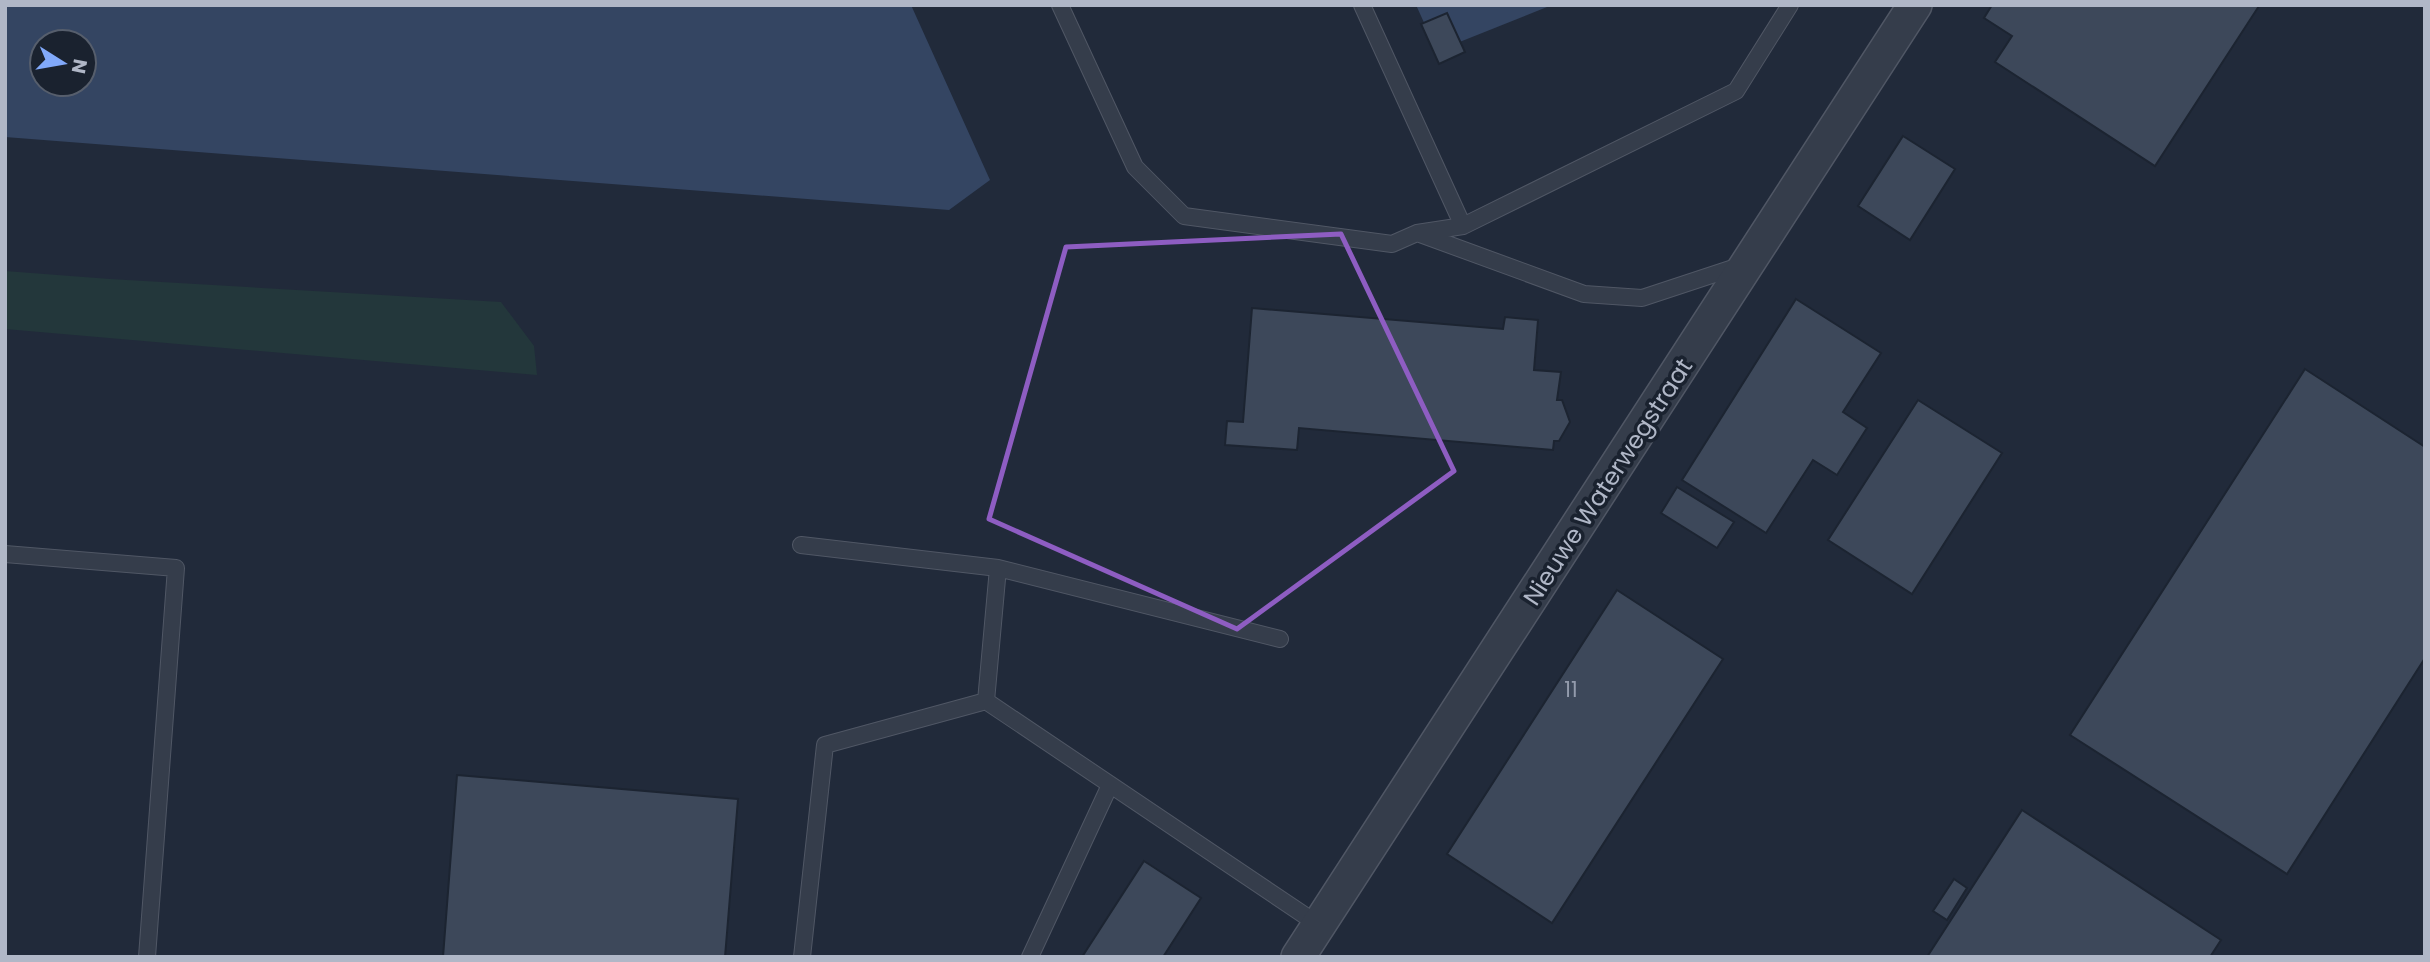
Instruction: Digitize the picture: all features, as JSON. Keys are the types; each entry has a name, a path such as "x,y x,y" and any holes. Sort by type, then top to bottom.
{"street":[{"name":"Nieuwe Waterwegstraat","path":"1298,957 1751,262 1915,5"}],"lane":[{"path":"1060,5 1135,167 1184,216 1392,244 1417,233 1463,226 1736,91 1788,7"},
{"path":"1362,5 1463,226"},
{"path":"1417,233 1584,294 1642,298 1751,262"},
{"path":"802,545 998,568 1280,639"},
{"path":"5,554 176,568 147,957"},
{"path":"986,701 998,568"},
{"path":"802,957 825,745 986,701 1319,925"},
{"path":"1030,957 1110,785"}],"highlighted area":[{"path":"1341,234 1454,471 1237,629 989,519 1066,247"}],"green space":[{"path":"5,271 501,302 534,346 537,375 5,329"}],"water":[{"path":"5,5 911,5 990,180 949,210 5,137"},
{"path":"1416,5 1552,5 1437,51"}],"building":[{"path":"1992,5 2259,6 2155,166 1995,62 2012,36 1984,18"},
{"path":"1447,13 1465,52 1439,64 1421,24"},
{"path":"1903,136 1955,169 1910,240 1858,206"},
{"path":"1796,299 1881,353 1843,412 1867,428 1837,475 1813,460 1766,533 1682,480"},
{"path":"1252,308 1503,329 1505,317 1538,320 1534,370 1561,372 1557,400 1562,400 1570,422 1559,441 1554,441 1553,450 1299,428 1297,450 1225,445 1227,421 1243,422"},
{"path":"2305,369 2425,447 2425,658 2287,874 2070,735"},
{"path":"1918,400 2002,453 1912,594 1828,540"},
{"path":"1677,487 1734,522 1717,548 1661,513"},
{"path":"1617,590 1723,659 1552,923 1447,854"},
{"path":"457,775 738,799 725,957 443,957"},
{"path":"2022,810 2221,940 2210,957 1927,957"},
{"path":"1144,861 1201,898 1163,957 1082,957"},
{"path":"1954,879 1967,888 1947,920 1933,911"}]}
